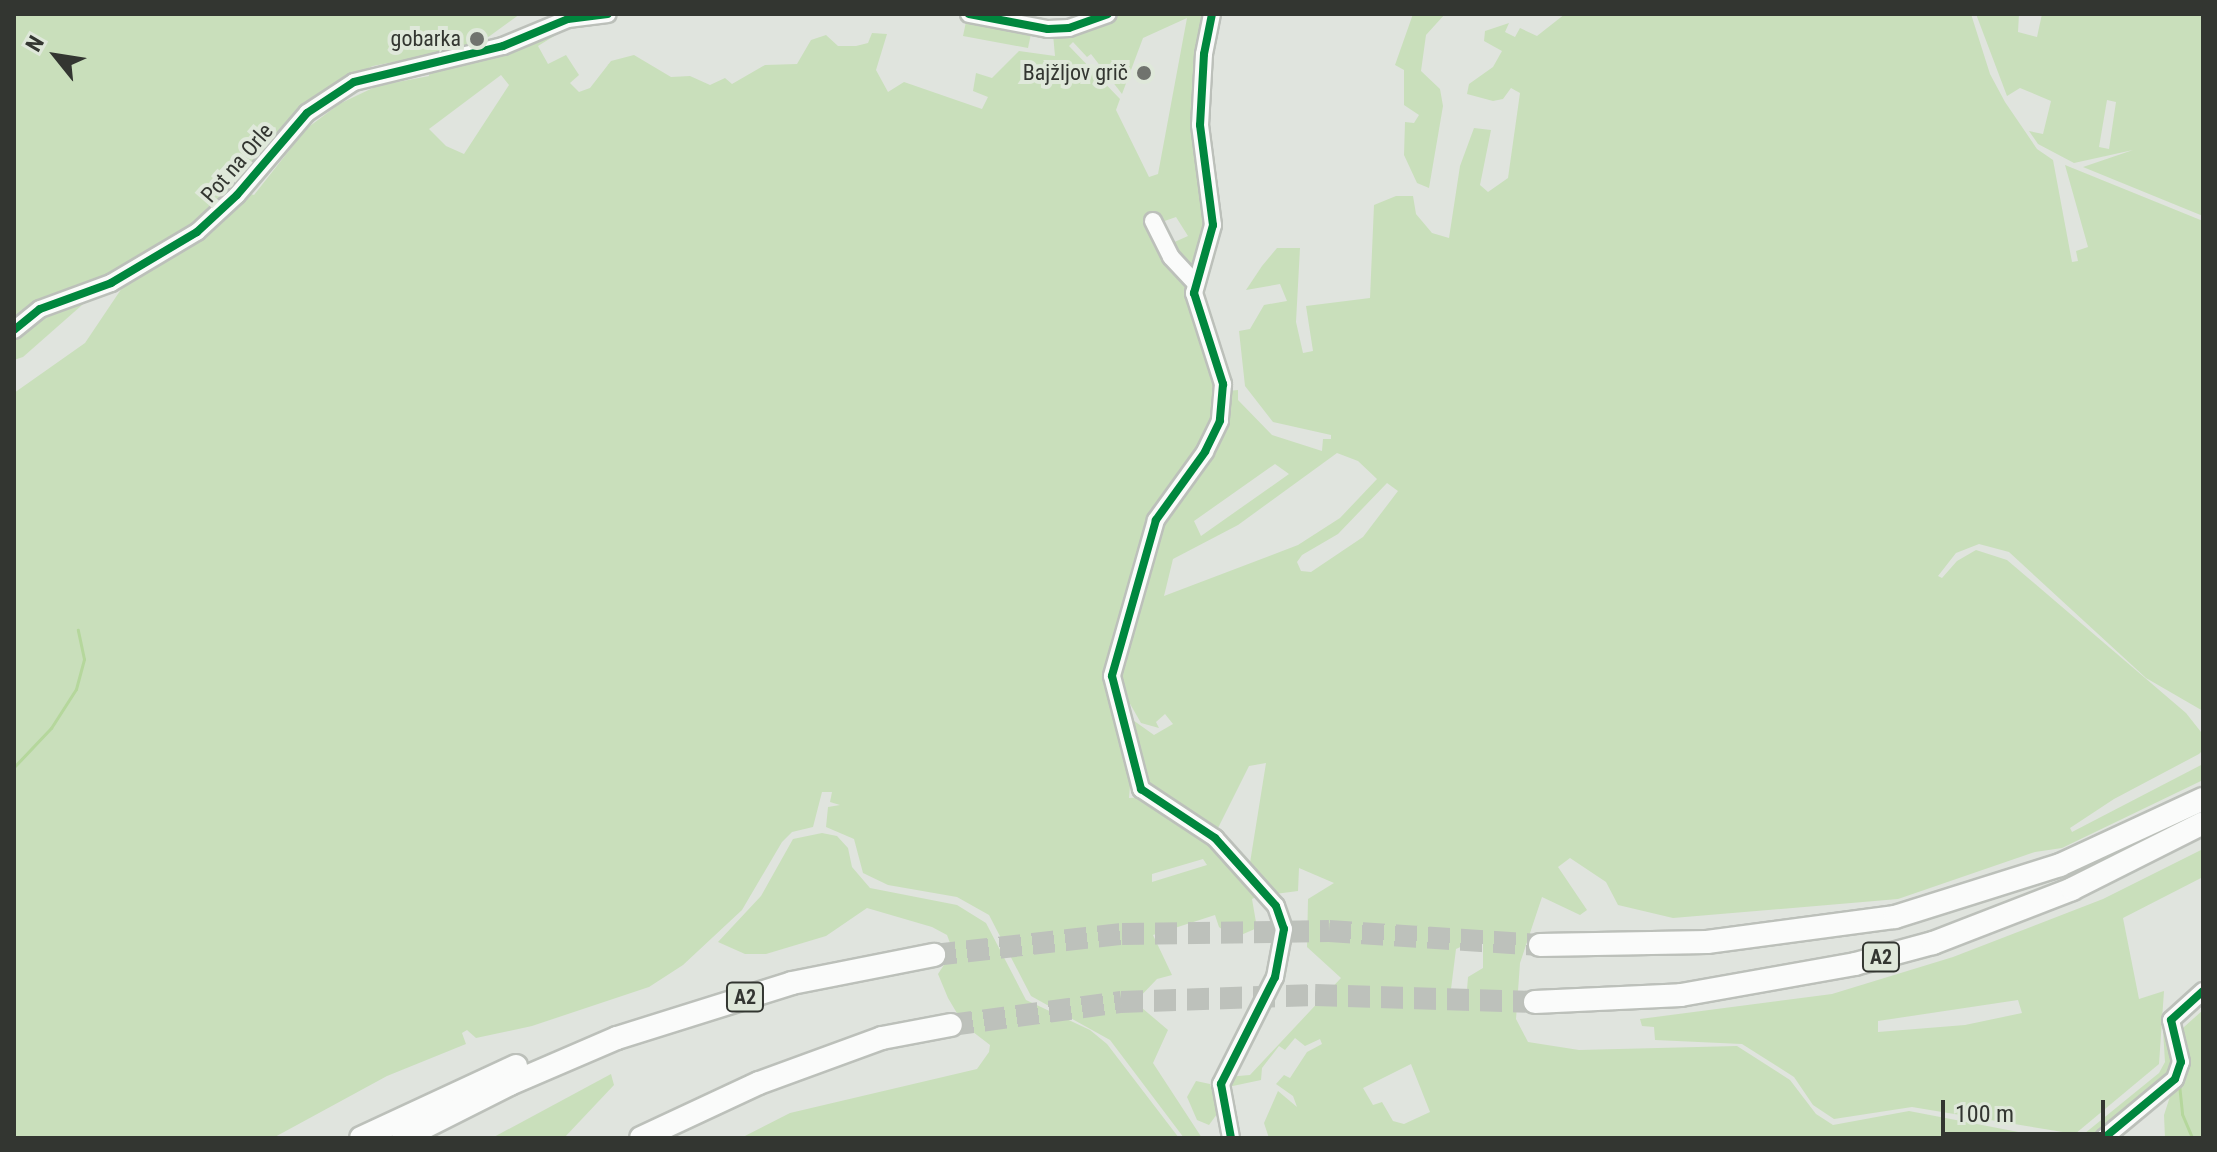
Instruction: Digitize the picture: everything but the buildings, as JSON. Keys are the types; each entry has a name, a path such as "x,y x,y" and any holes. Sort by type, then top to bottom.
{"highway":[{"name":"A2","path":"1540,945 1707,942 1792,935 1895,917 2060,865 2203,799"},
{"name":"A2","path":"1535,1002 1694,994 1868,960 1933,943 2072,889 2203,823"},
{"name":"A2","path":"403,1138 510,1084 617,1038 792,983 934,955"},
{"path":"641,1138 759,1083 882,1038 951,1025"},
{"path":"361,1138 542,1056 582,1042 617,1038"}],"street":[{"name":"Pot na Orle","path":"14,330 40,309 111,283 188,239 237,195 290,129 330,95 377,73 503,46 568,19 608,14"},
{"path":"969,14 1048,29 1069,28 1108,14"},
{"path":"1212,14 1204,54 1200,125 1213,225 1194,282 1197,310 1223,384 1220,421 1205,452 1156,520 1112,676 1141,789 1215,838 1276,906 1284,929 1286,940 1275,977 1221,1084 1231,1138"},
{"path":"1153,221 1171,257 1194,282"},
{"path":"2104,1138 2175,1079 2181,1062 2171,1020 2203,991"}],"green space":[{"path":"14,14 520,14 476,46 373,66 338,82 293,119 204,221 116,273 61,294 14,322"},
{"path":"1118,14 1209,14 1203,41 1209,212 1192,279 1183,280 1216,375 1215,422 1157,507 1111,652 1131,774 1129,798 1144,797 1201,832 1261,895 1252,899 1257,928 1241,935 1232,937 1219,927 1215,915 1153,935 1172,975 1157,979 1135,1002 1168,1030 1153,1063 1202,1138 1184,1138 1110,1040 1031,996 989,915 957,897 888,885 863,873 854,839 826,827 828,807 840,805 830,802 832,792 822,792 813,827 792,832 782,842 742,910 683,965 649,987 532,1026 476,1038 467,1030 462,1033 466,1044 387,1076 273,1138 14,1138 14,393 85,343 128,279 163,262 247,193 254,195 306,129 339,104 377,86 429,76 430,68 557,29 559,33 538,46 548,64 566,55 579,75 570,83 579,92 590,88 611,61 634,55 671,77 690,76 710,85 725,78 732,84 765,65 797,64 811,40 826,35 838,46 856,46 868,43 872,33 887,34 876,70 888,92 904,82 982,109 988,97 973,91 976,73 992,78 1019,51 1055,56 1053,34","holes":["1187,18 1158,174 1149,177 1116,110 1120,99 1069,46 1073,42 1087,57 1091,54 1122,94 1143,38","501,75 509,85 464,154 446,146 429,129","1176,217 1188,236 1170,244 1156,224","1203,859 1207,865 1152,882 1152,874"]},
{"path":"1413,14 1445,14 1426,35 1421,71 1440,89 1443,106 1429,188 1417,183 1404,155 1405,122 1414,123 1419,115 1404,105 1404,70 1395,65"},
{"path":"1565,14 1971,14 1990,74 2005,102 2037,149 2053,160 2072,262 2078,261 2076,251 2088,247 2065,165 2203,221 2203,711 2146,678 2009,552 1979,544 1956,553 1938,576 1942,578 1957,561 1976,550 2007,560 2186,713 2201,732 2203,750 2199,754 2114,799 2070,828 2072,832 2203,764 2203,780 2062,848 2035,852 1898,899 1673,918 1618,905 1606,882 1570,858 1558,867 1587,910 1580,915 1542,897 1520,963 1516,1019 1528,1042 1579,1050 1737,1046 1790,1080 1816,1114 1833,1125 1909,1111 2050,1138 1269,1138 1264,1123 1278,1091 1297,1107 1293,1096 1276,1084 1284,1075 1290,1078 1307,1052 1322,1044 1320,1039 1305,1046 1295,1038 1285,1050 1279,1046 1262,1068 1261,1080 1228,1087 1227,1077 1250,1075 1341,978 1307,947 1308,899 1334,883 1299,868 1298,891 1275,894 1249,869 1266,763 1249,766 1215,834 1142,781 1130,718 1154,735 1173,724 1165,714 1156,722 1159,728 1141,723 1117,681 1152,548 1227,391 1238,390 1238,400 1272,435 1322,451 1323,439 1331,439 1331,435 1273,422 1245,386 1239,331 1250,329 1264,305 1287,301 1280,284 1246,290 1262,266 1277,248 1300,248 1296,322 1303,353 1313,351 1306,306 1370,298 1374,205 1396,196 1413,196 1416,214 1432,233 1449,238 1460,166 1474,128 1491,130 1480,185 1488,192 1508,178 1520,93 1511,88 1503,99 1493,101 1467,94 1469,84 1493,67 1502,51 1484,41 1485,31 1509,23 1505,32 1515,37 1520,28 1537,36","holes":["1337,453 1358,461 1377,479 1340,518 1298,545 1164,596 1173,559 1238,525","1275,464 1289,474 1201,536 1194,521","1387,483 1398,491 1363,537 1311,572 1301,571 1297,562 1302,555 1338,534","1483,937 1483,968 1468,977 1466,1003 1449,1005 1456,949","1411,1064 1430,1112 1404,1124 1393,1121 1382,1102 1373,1105 1363,1088"]},
{"path":"1976,14 2019,14 2018,32 2037,37 2042,14 2203,14 2203,216 2083,167 2133,150 2074,163 2038,144 2029,131 2043,134 2051,101 2020,88 2007,96","holes":["2107,100 2116,102 2109,149 2099,147"]},
{"path":"967,17 1032,29 1028,48 963,36"},
{"path":"90,298 23,357 14,360 14,337 61,303"},
{"path":"822,833 837,836 848,848 852,867 870,888 957,905 986,923 1026,1000 1090,1030 1107,1044 1179,1138 741,1138 790,1113 977,1069 989,1052 990,1045 964,1025 948,998 938,974 953,951 947,935 932,927 867,908 826,936 766,954 745,954 718,942 761,896 793,839"},
{"path":"2203,849 2203,877 2123,918 2139,999 2164,991 2159,1064 2075,1134 1912,1107 1834,1119 1813,1105 1794,1077 1742,1044 1655,1040 1654,1027 1642,1026 1640,1019 1832,994 1953,957 2103,899","holes":["2018,1000 2022,1013 1965,1025 1878,1032 1878,1021"]},
{"path":"2203,1010 2203,1138 2165,1138 2164,1115 2176,1078 2175,1035"},
{"path":"2163,1030 2173,1058 2169,1076 2098,1138 2079,1138 2159,1073 2165,1062"},
{"path":"611,1074 614,1085 564,1138 492,1138"},
{"path":"1196,1081 1210,1084 1217,1114 1209,1125 1197,1120 1187,1097"}],"waterway":[{"path":"14,767 51,728 76,689 84,659 78,630"},
{"path":"2179,1084 2182,1114 2192,1138"}],"tunnel":[{"path":"934,955 1122,934 1329,931 1540,945"},
{"path":"951,1025 1121,1002 1315,995 1535,1002"}],"cycle path":[{"path":"14,330 40,309 111,283 197,232 237,195 307,113 354,82 503,46 568,19 608,14"},
{"path":"969,14 1048,29 1069,28 1108,14"},
{"path":"1212,14 1204,54 1200,125 1213,225 1194,293 1223,384 1220,421 1205,452 1156,520 1112,676 1141,789 1215,838 1276,906 1284,929 1275,977 1221,1084 1231,1138"},
{"path":"2104,1138 2175,1079 2181,1062 2171,1020 2203,991"}],"place":[{"name":"gobarka","path":"477,39"},
{"name":"Bajžljov grič","path":"1144,73"}]}
